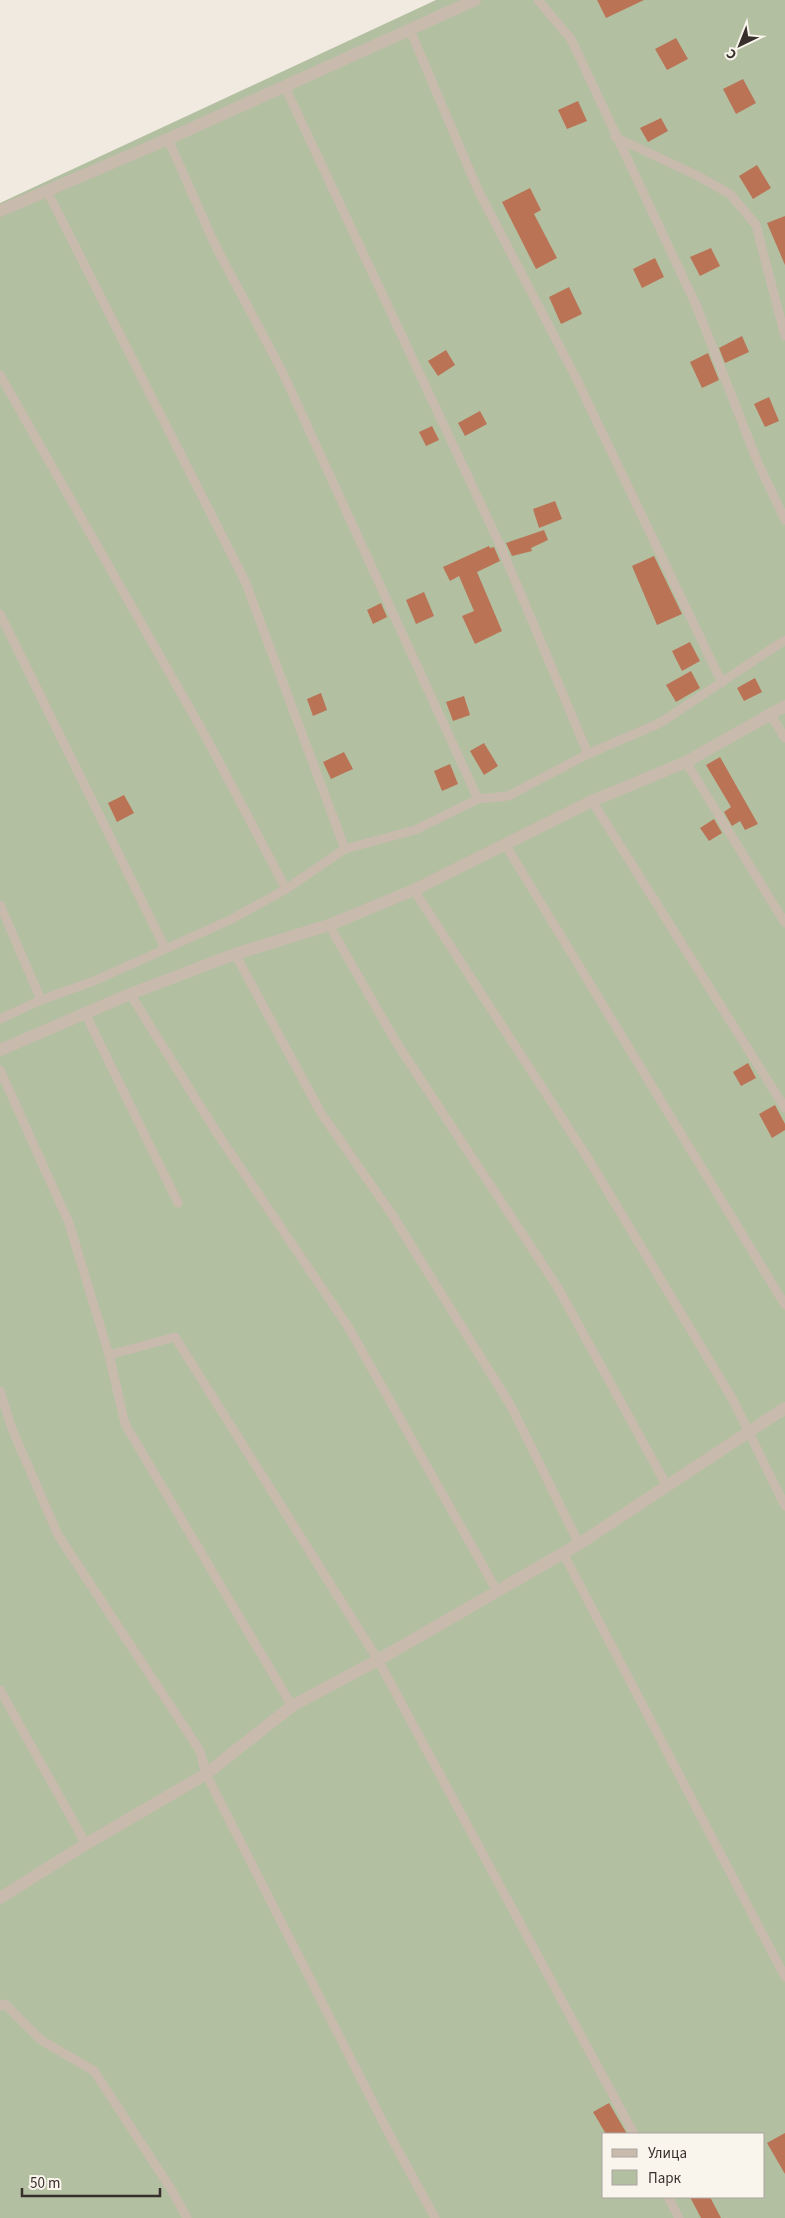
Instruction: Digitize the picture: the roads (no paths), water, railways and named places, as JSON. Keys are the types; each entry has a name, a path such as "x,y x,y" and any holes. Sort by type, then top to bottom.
{"street":[{"path":"0,211 168,139 475,0"},
{"path":"0,1050 130,994 235,954 329,925 414,890 592,801 686,762 785,706"},
{"path":"0,1898 86,1844 206,1774 292,1706 378,1660 579,1544 785,1408"}],"lane":[{"path":"538,0 571,39 615,137 696,305 758,463 785,520"},
{"path":"410,30 478,190 576,378 722,683"},
{"path":"284,87 501,547 588,754"},
{"path":"615,137 696,175 730,194 756,225 785,336"},
{"path":"168,139 215,245 282,371 478,800"},
{"path":"47,191 245,581 345,849"},
{"path":"0,375 207,739 286,889"},
{"path":"0,614 165,948"},
{"path":"0,1019 41,1000 94,981 232,919 286,889 345,849 416,830 478,800 508,796 588,754 660,723 785,640"},
{"path":"770,714 785,738"},
{"path":"686,762 785,923"},
{"path":"592,801 785,1108"},
{"path":"505,844 785,1305"},
{"path":"414,890 588,1160 733,1400 747,1432 785,1506"},
{"path":"0,905 41,1000"},
{"path":"329,925 396,1042 558,1288 667,1486"},
{"path":"235,954 321,1113 391,1213 511,1406 579,1544"},
{"path":"130,994 216,1133 349,1328 497,1591"},
{"path":"85,1013 178,1203"},
{"path":"0,1070 69,1223 109,1355 125,1424 292,1706"},
{"path":"109,1355 176,1336 378,1660 633,2133"},
{"path":"0,1391 12,1429 58,1535 200,1751 206,1774 387,2130 436,2218"},
{"path":"563,1553 785,1977"},
{"path":"0,1690 86,1844"},
{"path":"0,2006 5,2004 41,2040 94,2071 188,2218"},
{"path":"669,2198 680,2218"}]}
